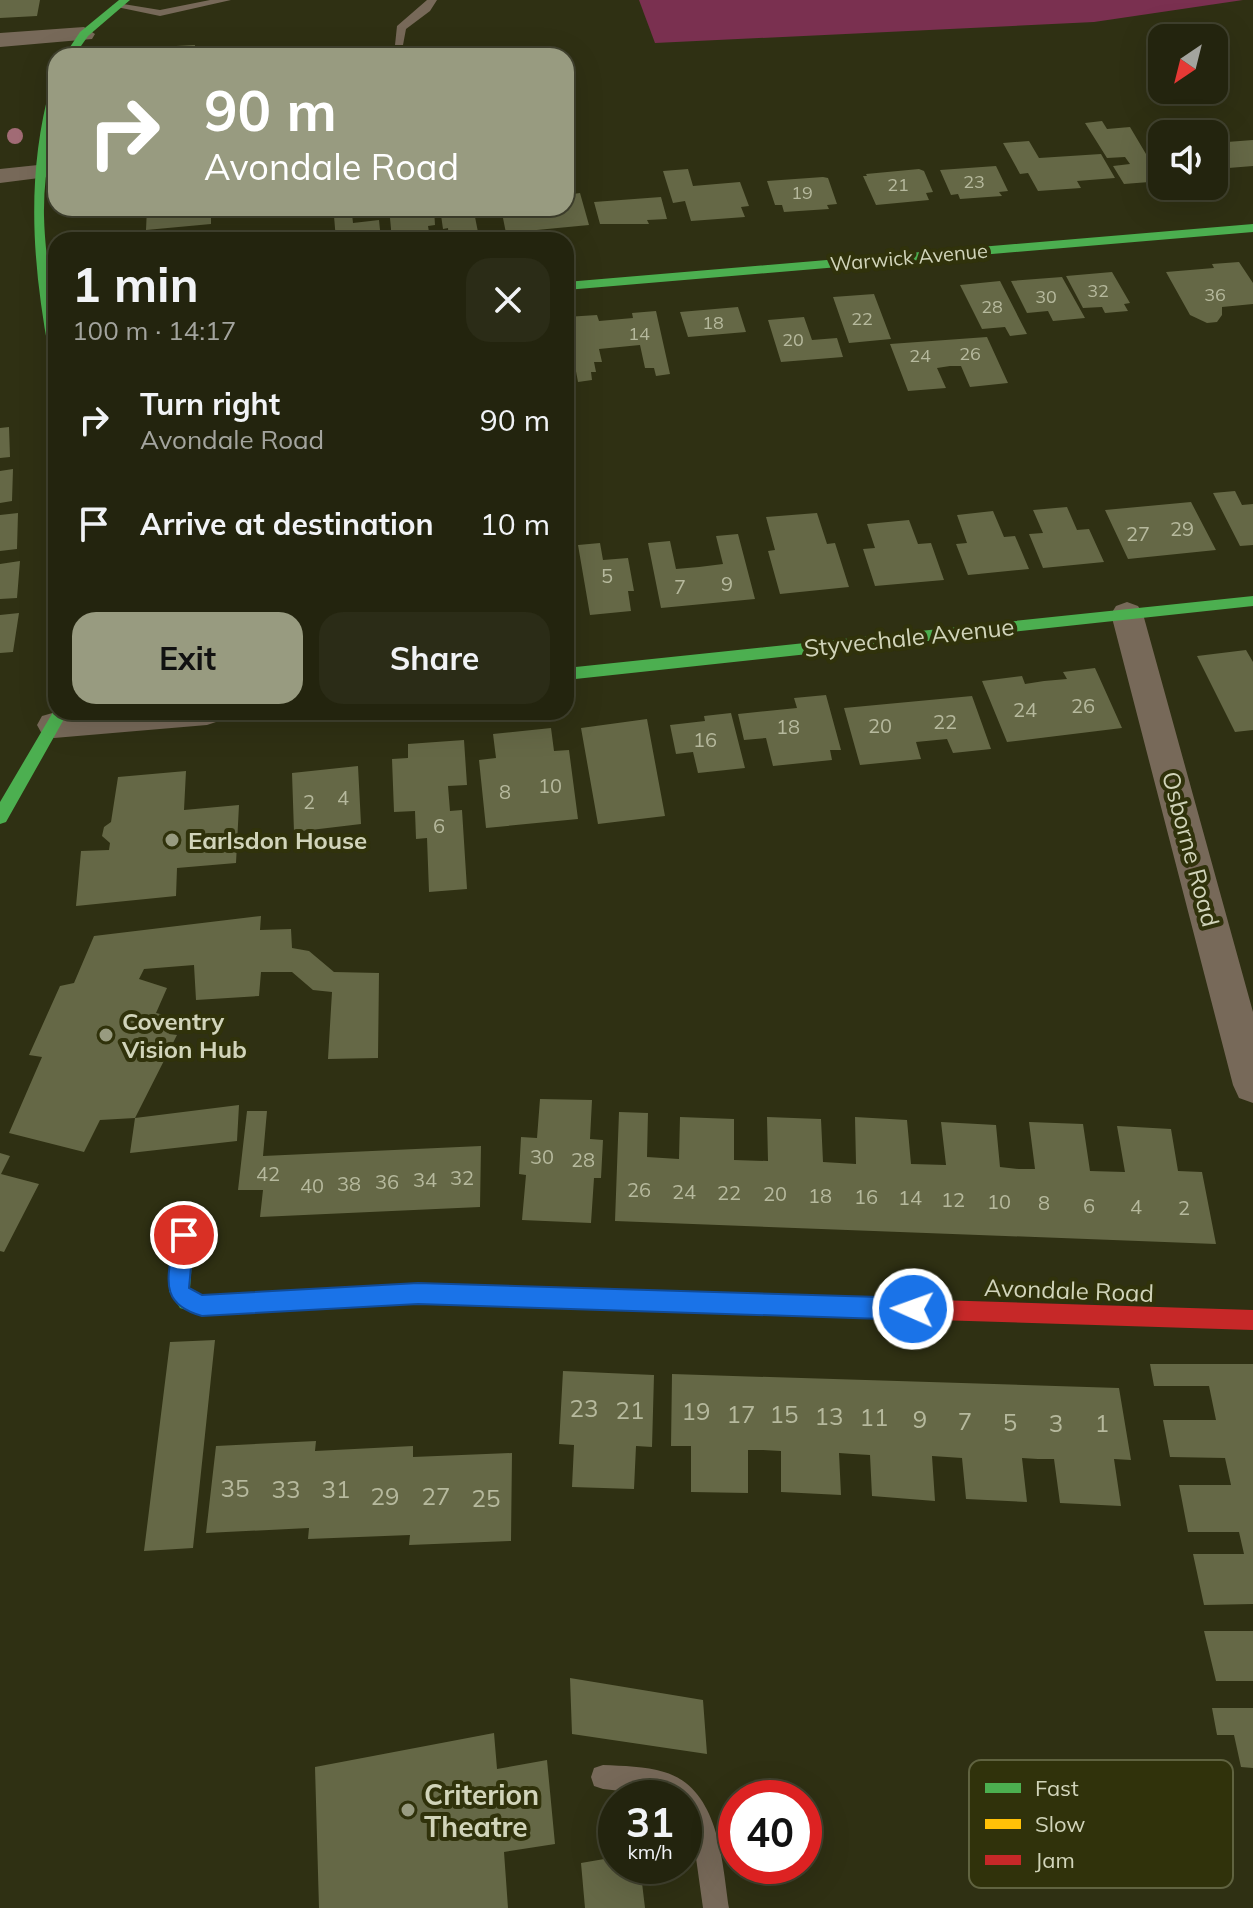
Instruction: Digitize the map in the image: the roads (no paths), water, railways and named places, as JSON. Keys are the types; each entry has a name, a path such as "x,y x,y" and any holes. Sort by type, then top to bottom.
{"street":[{"path":"74,48 84,34 121,3"},
{"path":"0,40 84,34"},
{"path":"48,114 38,172 37,240 48,303"},
{"path":"0,176 38,172"},
{"name":"Warwick Avenue","path":"574,285 1253,228"},
{"name":"Styvechale Avenue","path":"574,673 1253,601"},
{"name":"Osborne Road","path":"1127,614 1253,1085"},
{"path":"0,817 56,720"},
{"name":"Avondale Road","path":"184,1235 179,1291 187,1301 202,1305 418,1293 1253,1320"}],"lane":[{"path":"121,3 160,13 226,0"},
{"path":"399,43 401,28 426,9 432,0"},
{"path":"603,1777 671,1786 693,1804 707,1849 716,1908"}],"place":[{"name":"Earlsdon House","path":"172,840"},
{"name":"Coventry Vision Hub","path":"106,1035"},
{"name":"Criterion Theatre","path":"408,1810"}]}
